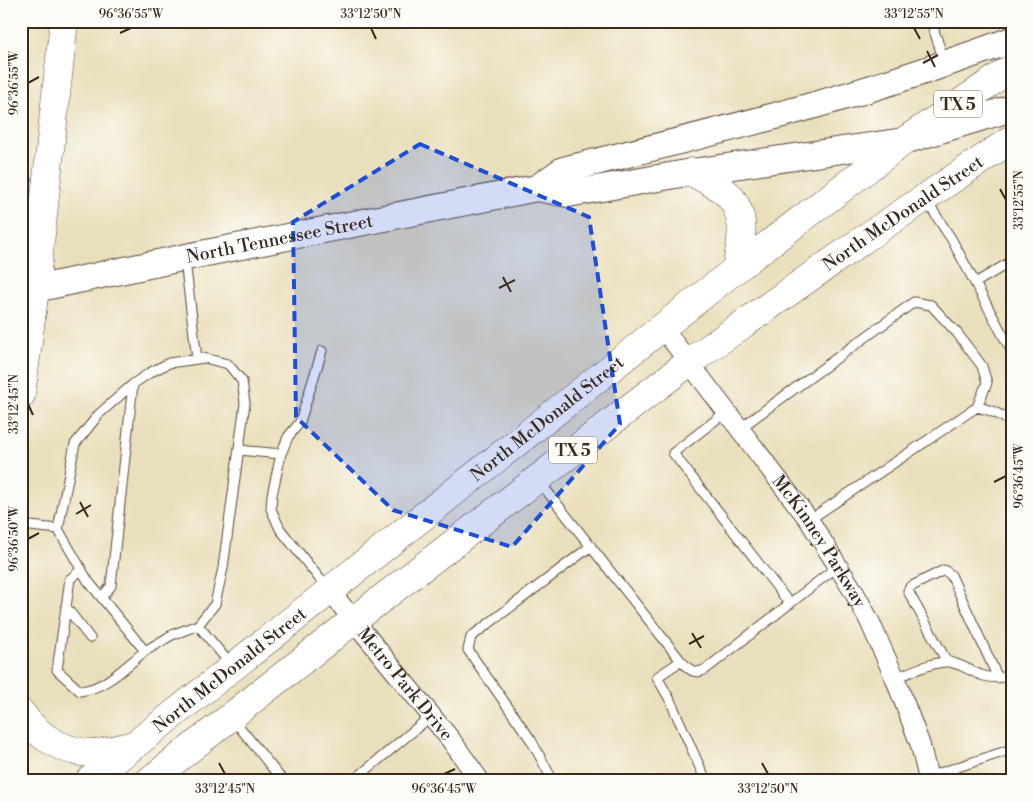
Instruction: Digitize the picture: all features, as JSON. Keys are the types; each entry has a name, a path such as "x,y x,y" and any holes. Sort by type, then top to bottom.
{"main road":[{"path":"21,395 28,291 64,21"},
{"name":"North McDonald Street","path":"89,781 662,327 904,141 1012,68"},
{"name":"North McDonald Street","path":"150,781 354,620 688,363 925,197 1012,139"},
{"path":"692,172 723,190 738,210 742,220 742,230 736,270"},
{"path":"21,713 40,734 52,742 76,751 101,752 134,745"}],"street":[{"path":"537,188 563,170 766,119 840,98 1012,40"},
{"path":"537,188 568,194 692,172 904,141 1012,108"},
{"name":"North Tennessee Street","path":"28,291 537,188"},
{"name":"McKinney Parkway","path":"662,327 809,520 838,566 869,620 895,678 920,744 929,779"},
{"name":"Metro Park Drive","path":"329,590 459,750 480,781"}],"lane":[{"path":"931,21 945,64"},
{"path":"925,197 952,240 1012,352"},
{"path":"184,258 198,360"},
{"path":"975,283 1012,261"},
{"path":"739,429 914,302 931,305 957,333 982,366 987,383 977,407 809,520"},
{"path":"322,351 300,422 288,437 281,454 272,495 271,509 280,529 329,590"},
{"path":"81,570 70,579 57,670 80,692 89,691 103,684 115,670 145,651 172,635 198,625 215,604 223,568 245,403 242,381 228,364 204,358 169,363 151,372 132,384 99,414 76,444 58,530 88,581 145,651"},
{"path":"102,597 111,586 132,384"},
{"path":"977,407 1004,416 1012,424"},
{"path":"726,412 673,453 790,604"},
{"path":"239,450 281,454"},
{"path":"537,478 691,672 699,673 838,566"},
{"path":"21,525 58,530"},
{"path":"553,781 531,740 468,650 471,637 591,546"},
{"path":"947,662 908,591 910,587 944,570 950,574 998,678"},
{"path":"66,607 90,638"},
{"path":"198,625 232,667"},
{"path":"681,661 657,677 670,700 706,781"},
{"path":"895,678 947,662 962,666 982,676 998,678 1012,676"},
{"path":"231,716 283,781"},
{"path":"353,781 431,716"},
{"path":"929,779 1012,749"}],"highlighted area":[{"path":"420,144 589,217 620,424 512,547 393,510 296,417 293,222"}]}
